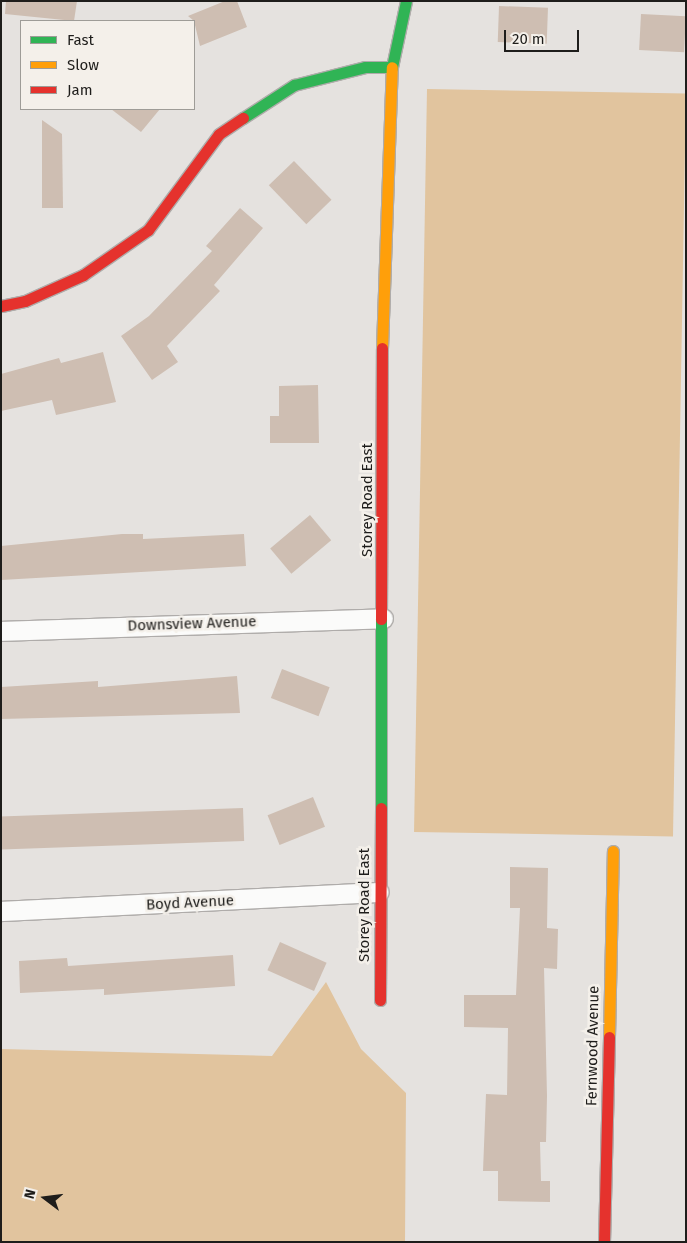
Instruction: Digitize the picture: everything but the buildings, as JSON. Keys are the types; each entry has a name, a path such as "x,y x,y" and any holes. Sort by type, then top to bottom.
{"street":[{"name":"Storey Road East","path":"380,1000 379,892 383,618 382,345 392,66 406,1"},
{"path":"1,306 26,301 83,275 148,230 219,134 294,85 365,67 392,66"},
{"name":"Downsview Avenue","path":"1,631 383,618"},
{"name":"Fernwood Avenue","path":"604,1242 613,851"},
{"name":"Boyd Avenue","path":"1,911 379,892"}],"shaded area":[{"path":"427,89 686,94 673,836 414,832"},
{"path":"326,982 361,1049 406,1093 405,1242 1,1242 1,1049 272,1056"}],"traffic: fast":[{"path":"392,67 406,1"},
{"path":"243,118 294,85 365,67 392,67"},
{"path":"381,619 381,808"}],"traffic: slow":[{"path":"382,348 392,67"},
{"path":"609,1037 613,851"}],"traffic: jam":[{"path":"1,306 25,301 83,275 148,230 219,134 243,118"},
{"path":"381,619 382,348"},
{"path":"380,1000 381,808"},
{"path":"604,1242 609,1037"}]}
